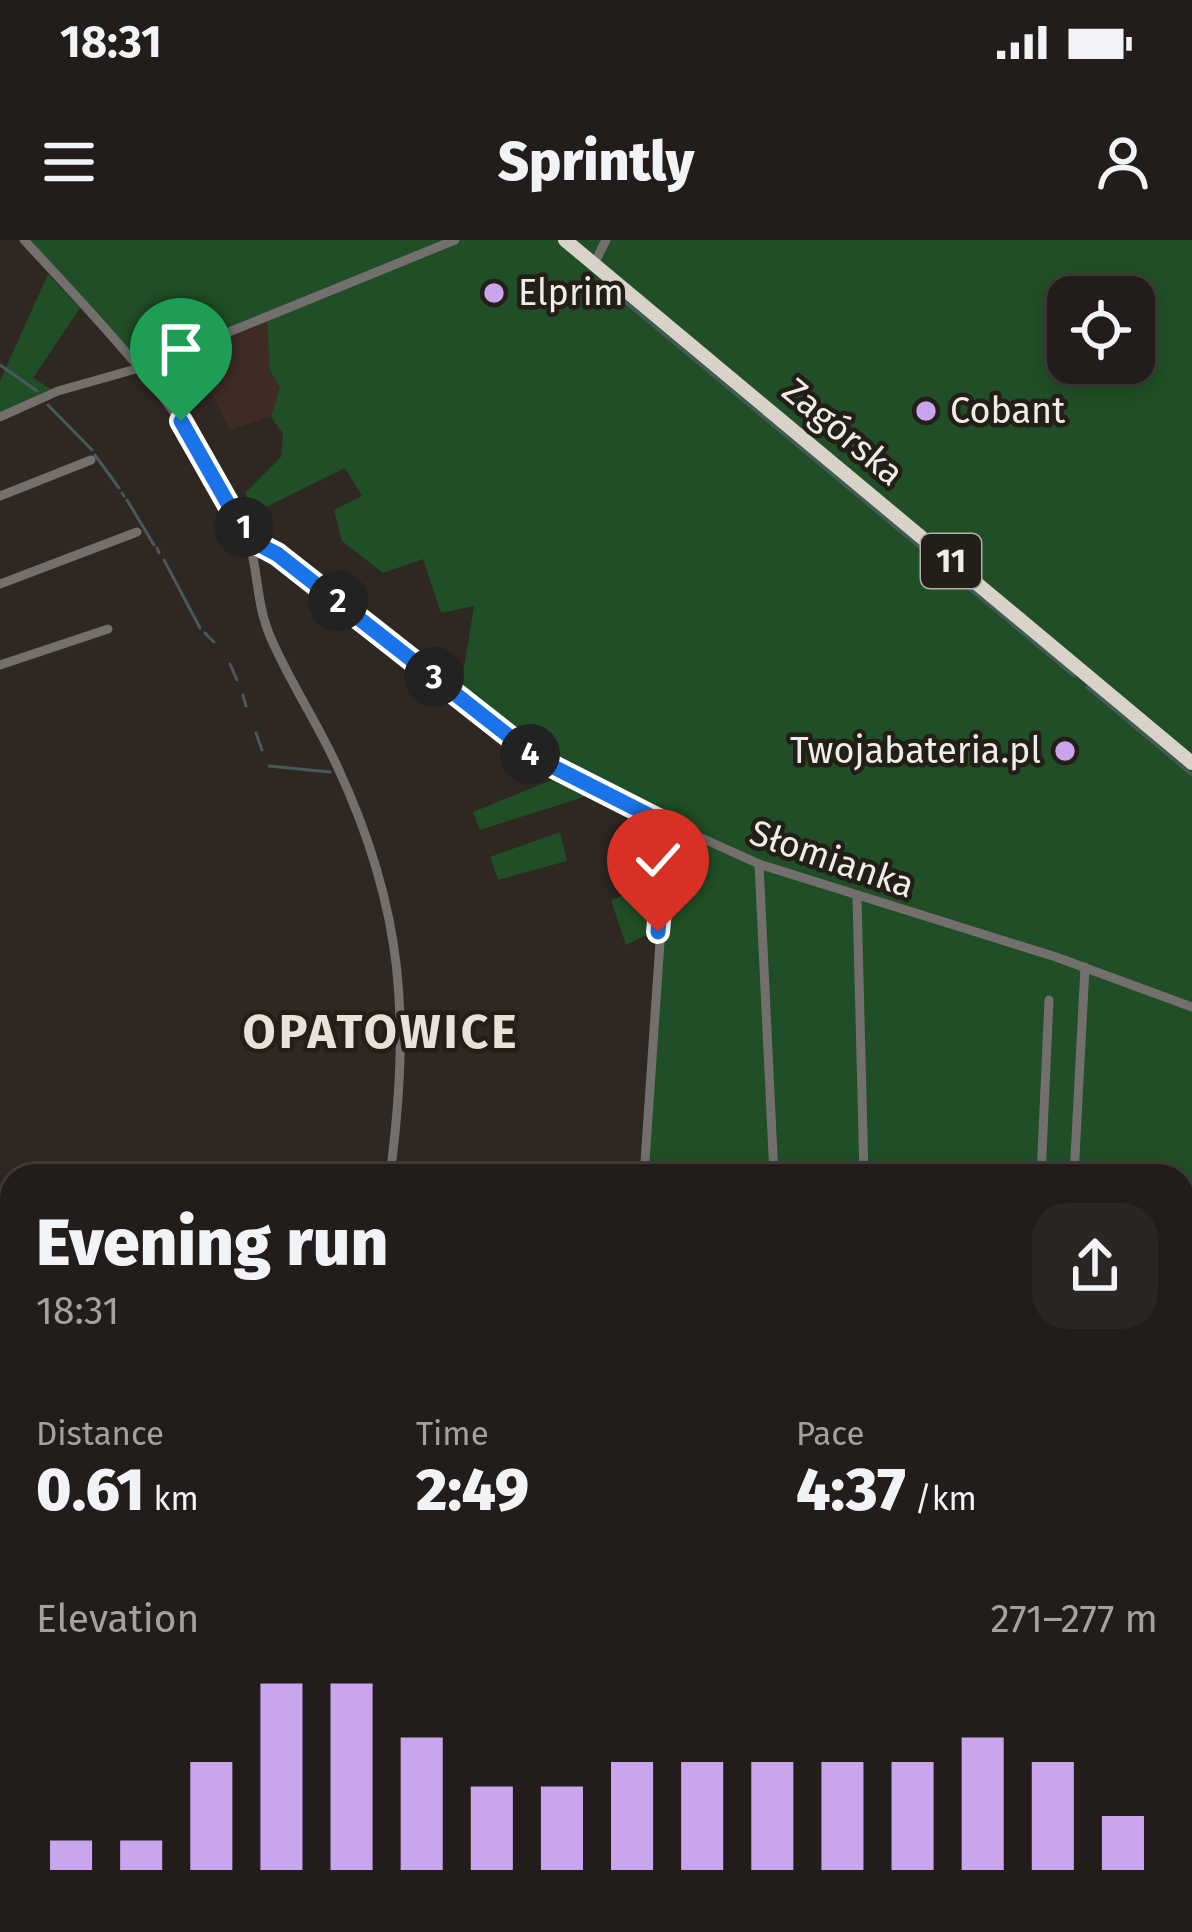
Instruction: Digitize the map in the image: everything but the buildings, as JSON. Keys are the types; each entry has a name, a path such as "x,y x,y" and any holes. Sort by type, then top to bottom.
{"highway":[{"name":"Zagórska","path":"566,240 1192,763"}],"street":[{"path":"25,240 142,367 197,446 248,539 264,620 338,767 384,899 404,1019 391,1164"},
{"path":"0,417 58,391 142,367 454,240"},
{"path":"595,264 606,240"},
{"path":"0,496 92,460"},
{"path":"0,584 137,532"},
{"name":"Słomianka","path":"248,539 277,554 538,759 668,825 856,898 1084,968 1192,1007"},
{"path":"0,665 108,629"},
{"path":"645,1164 668,825"},
{"path":"759,864 773,1164"},
{"path":"856,898 864,1164"},
{"path":"1076,1164 1084,968"},
{"path":"1042,1164 1049,1000"}],"shaded area":[{"path":"408,266 379,376 230,431 209,388 200,392 180,355"}],"green space":[{"path":"27,240 1192,240 1192,1164 643,1164 664,823 568,776 459,698 474,606 441,613 423,559 383,573 342,541 334,510 362,496 345,468 254,513 245,493 281,457 283,434 271,417 280,387 270,370 267,319 144,369"},
{"path":"48,274 80,308 33,378 51,389 0,412 0,381"},
{"path":"559,777 587,790 584,797 480,830 473,812"},
{"path":"560,832 567,861 498,880 490,857"},
{"path":"658,883 654,931 626,945 611,900"}],"waterway":[{"path":"607,287 1074,676"},
{"path":"0,365 37,391"},
{"path":"48,405 92,450"},
{"path":"95,455 119,488"},
{"path":"127,500 154,545"},
{"path":"157,548 159,553"},
{"path":"164,560 200,628"},
{"path":"205,633 214,642"},
{"path":"230,664 237,680"},
{"path":"1087,687 1192,775"},
{"path":"243,695 246,706"},
{"path":"256,733 262,750"},
{"path":"269,766 330,772"}],"place":[{"name":"Elprim","path":"494,293"},
{"name":"Cobant","path":"926,411"},
{"name":"Twojabateria.pl","path":"1065,751"}],"district":[{"name":"OPATOWICE","path":"381,1032"}],"route":[{"path":"181,421 241,519 248,539 264,544 538,759 668,825 658,932"}]}
